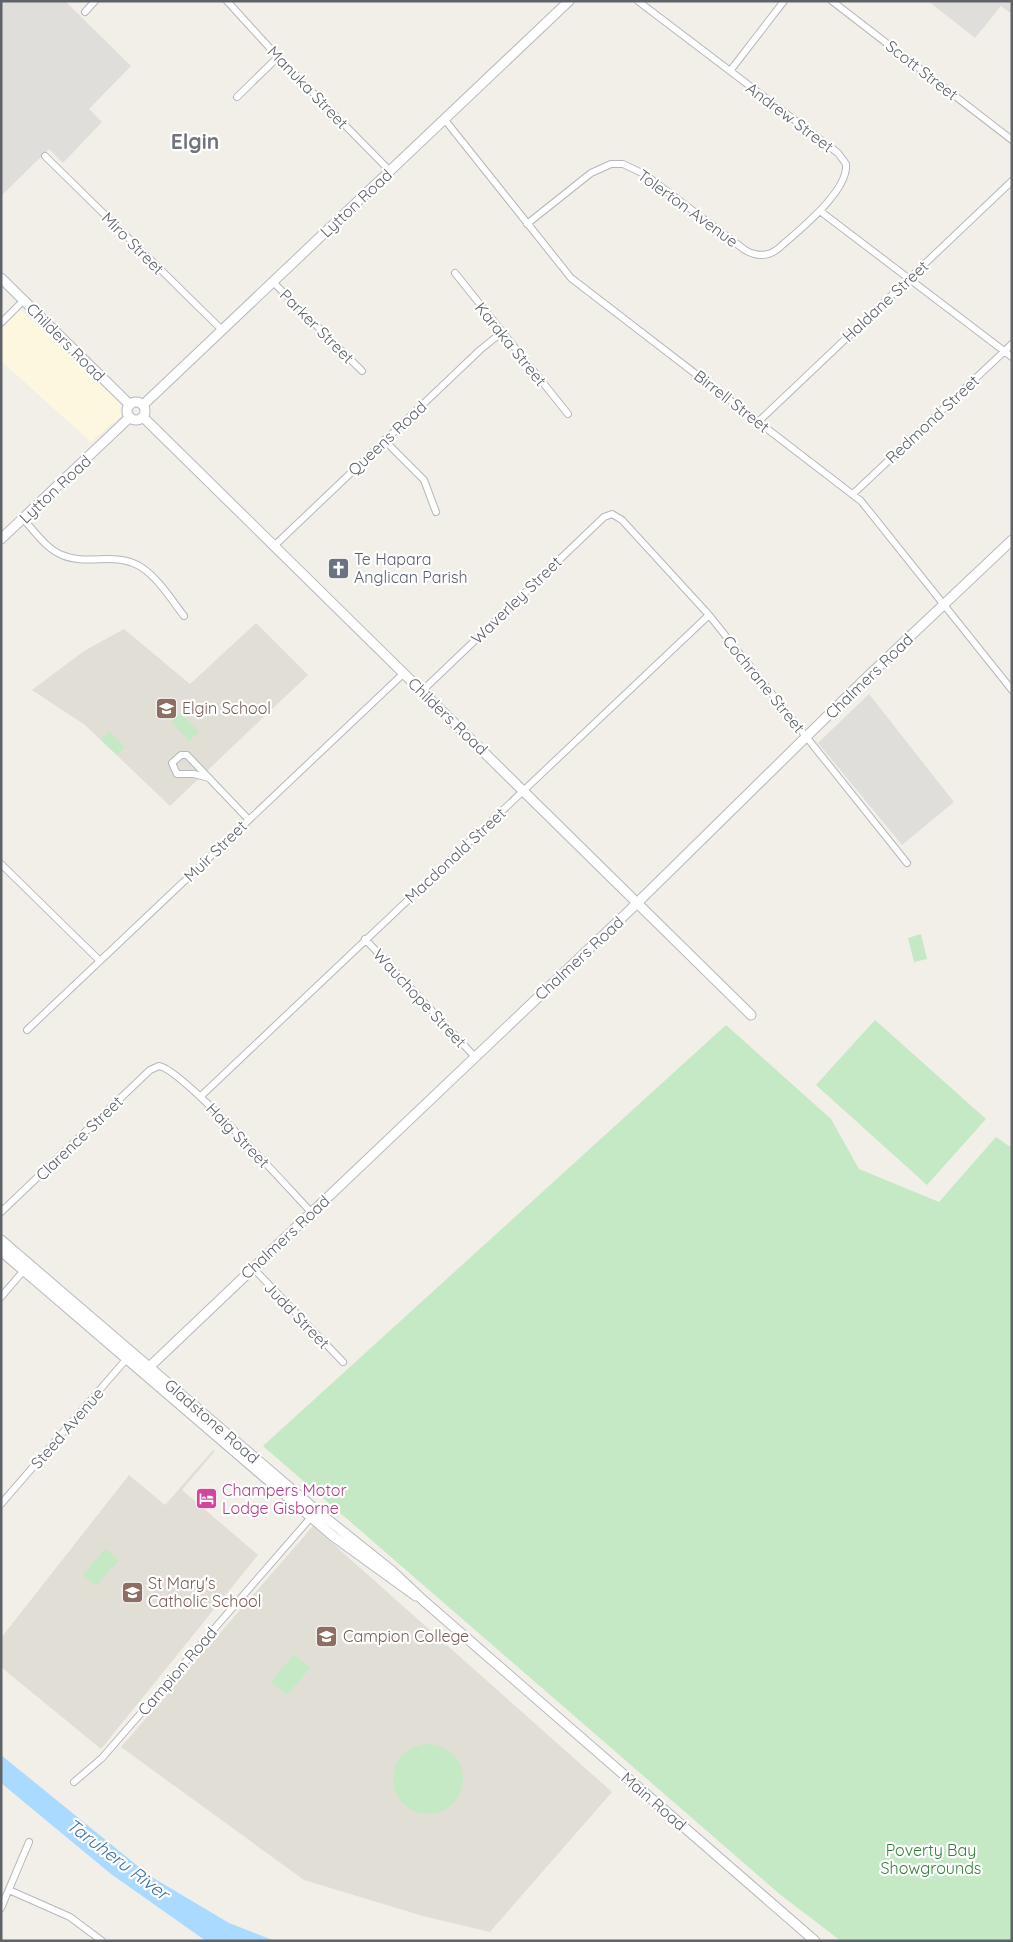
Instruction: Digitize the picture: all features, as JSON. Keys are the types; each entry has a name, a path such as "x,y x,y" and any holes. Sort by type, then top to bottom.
{"street":[{"path":"85,12 95,1"},
{"name":"Manuka Street","path":"227,1 278,57 390,171"},
{"name":"Lytton Road","path":"142,405 569,1"},
{"name":"Andrew Street","path":"638,1 844,158 847,170 845,177 820,211"},
{"path":"730,71 784,1"},
{"name":"Scott Street","path":"832,1 1012,140"},
{"path":"237,97 278,57"},
{"name":"Birrell Street","path":"445,120 571,278 853,494 868,510 1012,690"},
{"name":"Miro Street","path":"45,156 222,330"},
{"name":"Tolerton Avenue","path":"527,224 591,173 611,164 633,167 745,250 758,255 773,253 820,211"},
{"name":"Haldane Street","path":"758,422 1012,181"},
{"path":"820,211 1012,357"},
{"name":"Karaka Street","path":"455,273 501,333 568,414"},
{"name":"Childers Road","path":"1,278 130,405"},
{"name":"Parker Street","path":"273,282 362,371"},
{"path":"1,323 24,300"},
{"name":"Queens Road","path":"274,546 384,440 480,350 501,333"},
{"name":"Redmond Street","path":"853,494 1012,344"},
{"path":"136,402 142,405 145,412 143,417 139,420 130,417 128,412 130,405 136,402"},
{"name":"Lytton Road","path":"1,540 130,417"},
{"name":"Childers Road","path":"143,417 751,1015"},
{"path":"384,440 424,480 436,512"},
{"name":"Cochrane Street","path":"612,514 622,520 709,615 907,864"},
{"name":"Waverley Street","path":"422,690 604,517 612,514"},
{"path":"23,518 50,548 63,556 121,559 140,566 154,579 184,616"},
{"name":"Chalmers Road","path":"146,1370 252,1267 638,902 806,737 1012,540"},
{"name":"Macdonald Street","path":"201,1096 709,615"},
{"name":"Muir Street","path":"27,1030 404,673"},
{"path":"209,778 194,774 177,774 172,763 181,755 187,755 200,766 249,820"},
{"path":"1,864 100,961"},
{"name":"Wauchope Street","path":"365,940 475,1056"},
{"name":"Haig Street","path":"159,1066 174,1073 201,1096 311,1212"},
{"name":"Clarence Street","path":"1,1212 150,1070 159,1066"},
{"name":"Gladstone Road","path":"1,1240 26,1267 314,1514 405,1590 424,1601 493,1661"},
{"name":"Gladstone Road","path":"1,1251 26,1267"},
{"path":"1,1297 26,1267"},
{"name":"Judd Street","path":"252,1267 343,1362"},
{"name":"Steed Avenue","path":"1,1504 129,1355"},
{"name":"Campion Road","path":"74,1782 102,1758 314,1514"},
{"name":"Main Road","path":"493,1661 815,1941"},
{"path":"1,1908 29,1842"},
{"path":"9,1890 70,1917 102,1941"}],"shaded area":[{"path":"1,1 65,1 131,66 89,109 102,122 63,163 49,149 1,196"},
{"path":"928,1 1012,1 1012,14 1001,6 975,38"},
{"path":"20,309 120,403 121,416 91,442 1,361 1,329"},
{"name":"Elgin School","path":"256,623 308,675 170,806 85,725 32,690 84,651 124,629 190,684"},
{"path":"869,694 954,802 902,845 818,743"},
{"name":"St Mary's Catholic School","path":"213,1450 215,1451 182,1490 258,1555 101,1749 1,1667 1,1638 129,1475 165,1505"},
{"name":"Campion College","path":"313,1526 612,1792 490,1932 423,1916 304,1880 121,1747"}],"green space":[{"path":"181,713 199,732 189,741 171,722"},
{"path":"109,731 125,747 117,755 101,740"},
{"path":"921,934 927,959 914,962 908,938"},
{"path":"875,1020 986,1119 927,1185 816,1085"},
{"name":"Poverty Bay Showgrounds","path":"726,1025 831,1119 859,1169 939,1202 996,1137 1012,1148 1012,1941 841,1941 782,1896 263,1446"},
{"path":"105,1549 119,1560 96,1586 83,1575"},
{"path":"294,1654 310,1668 287,1695 271,1682"},
{"path":"428,1744 447,1750 457,1760 463,1779 457,1798 447,1808 428,1814 409,1808 399,1798 393,1779 399,1760 409,1750"}],"water":[{"name":"Taruheru River","path":"1,1755 150,1876 229,1923 275,1941 206,1941 111,1874 1,1783"}],"place":[{"name":"Te Hapara Anglican Parish","path":"338,568"},
{"name":"Elgin School","path":"166,708"},
{"name":"Champers Motor Lodge Gisborne","path":"206,1499"},
{"name":"St Mary's Catholic School","path":"132,1592"},
{"name":"Campion College","path":"327,1636"}],"district":[{"name":"Elgin","path":"195,141"}]}
